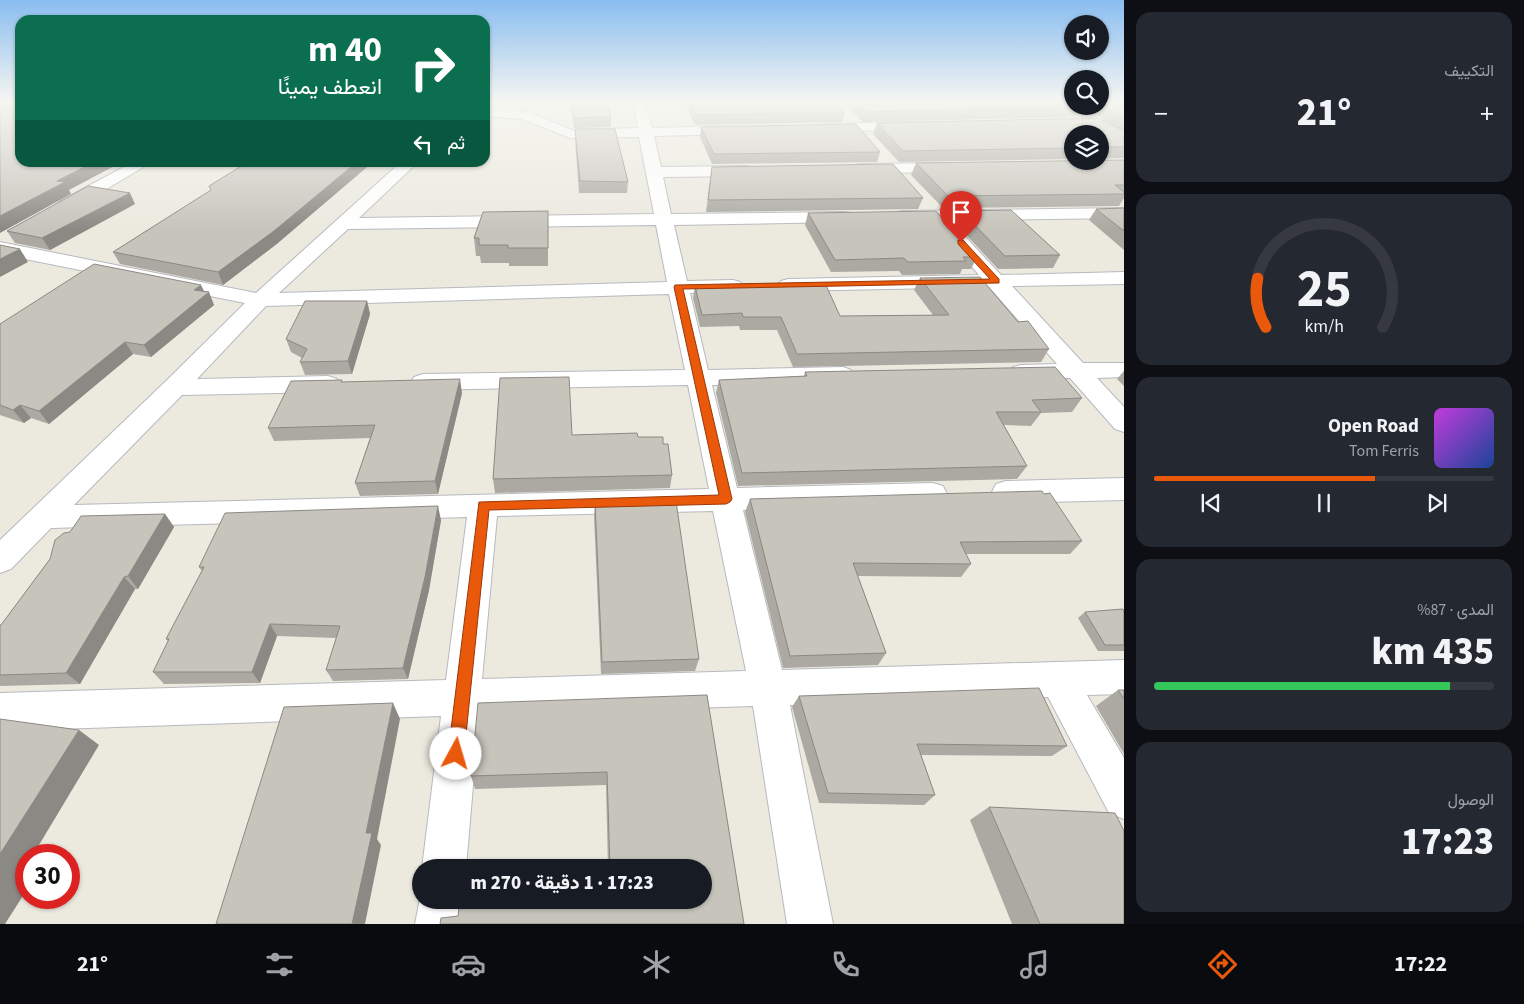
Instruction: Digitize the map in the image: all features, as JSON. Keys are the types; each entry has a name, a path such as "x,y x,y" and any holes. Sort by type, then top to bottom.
{"street":[{"path":"649,144 678,287 700,378 768,688 810,924"},
{"path":"872,144 1124,423"},
{"path":"51,214 136,167"},
{"path":"0,560 260,300 406,167"},
{"path":"844,169 964,168"},
{"path":"655,172 765,170"},
{"path":"888,216 1124,213"},
{"path":"344,224 859,217"},
{"path":"0,242 17,232"},
{"path":"0,248 260,300 678,287 1124,278"},
{"path":"998,372 1124,370"},
{"path":"403,383 869,375"},
{"path":"175,387 353,384"},
{"path":"985,493 1124,489"},
{"path":"43,517 955,493"},
{"path":"445,859 483,505"},
{"path":"0,712 1124,677"},
{"path":"1058,679 1124,798"},
{"path":"438,924 439,909"}],"building":[{"path":"0,144 15,144 15,167 84,167 57,181 65,182 0,216"},
{"path":"576,144 619,144 628,182 580,181"},
{"path":"709,144 873,144 880,152 714,154"},
{"path":"897,144 1064,144 1064,148 903,151"},
{"path":"1109,144 1124,144 1124,147 1109,147"},
{"path":"1109,160 1124,160 1124,185 1115,185 1124,194 948,196 916,163 1064,161 1064,170 1109,170"},
{"path":"893,164 923,198 708,200 712,167"},
{"path":"240,167 351,167 274,231 218,272 113,252 211,190 209,186"},
{"path":"88,186 130,193 42,238 7,231"},
{"path":"1124,208 1124,231 1096,209"},
{"path":"1011,210 1060,255 1005,256 961,211"},
{"path":"548,211 548,248 508,248 508,245 479,245 479,238 474,238 483,212"},
{"path":"936,211 977,257 963,257 966,261 908,262 904,258 835,260 808,213"},
{"path":"0,245 20,249 0,259"},
{"path":"94,264 201,285 194,290 209,292 144,345 125,342 39,411 20,405 13,410 0,405 0,324"},
{"path":"980,277 1018,322 1028,321 1049,349 797,354 781,317 743,317 742,313 702,315 695,286 825,283 840,316 949,315 920,278"},
{"path":"305,301 367,301 348,361 300,362 307,349 286,339"},
{"path":"1055,367 1082,398 1032,400 1041,412 996,412 1027,466 742,473 719,380 807,376 805,372"},
{"path":"569,377 572,435 637,433 638,437 663,437 663,444 668,444 672,475 493,479 500,378"},
{"path":"460,379 435,481 355,483 375,425 268,428 291,381 342,380 341,382"},
{"path":"1042,491 1044,494 1050,493 1082,541 960,542 971,564 853,563 886,653 790,656 750,499"},
{"path":"676,501 699,659 602,662 595,502"},
{"path":"438,506 425,577 403,668 326,670 340,626 270,624 252,672 153,672 169,639 166,639 204,567 199,567 225,513"},
{"path":"165,514 128,576 124,577 66,673 0,675 0,625 50,559 55,540 64,533 70,532 81,516"},
{"path":"1123,609 1124,645 1105,645 1085,612"},
{"path":"1039,688 1067,746 917,744 935,795 828,793 799,696"},
{"path":"1118,690 1124,690 1124,699"},
{"path":"707,695 744,924 440,924 441,918 458,916 459,909 712,909 712,859 610,859 607,772 471,776 478,703"},
{"path":"393,703 366,833 372,833 352,924 216,924 284,707"},
{"path":"0,719 79,730 0,854"},
{"path":"989,807 1115,813 1124,831 1124,924 1040,924"}],"route":[{"path":"456,754 483,505 726,499 678,287 996,281 961,242"}]}
